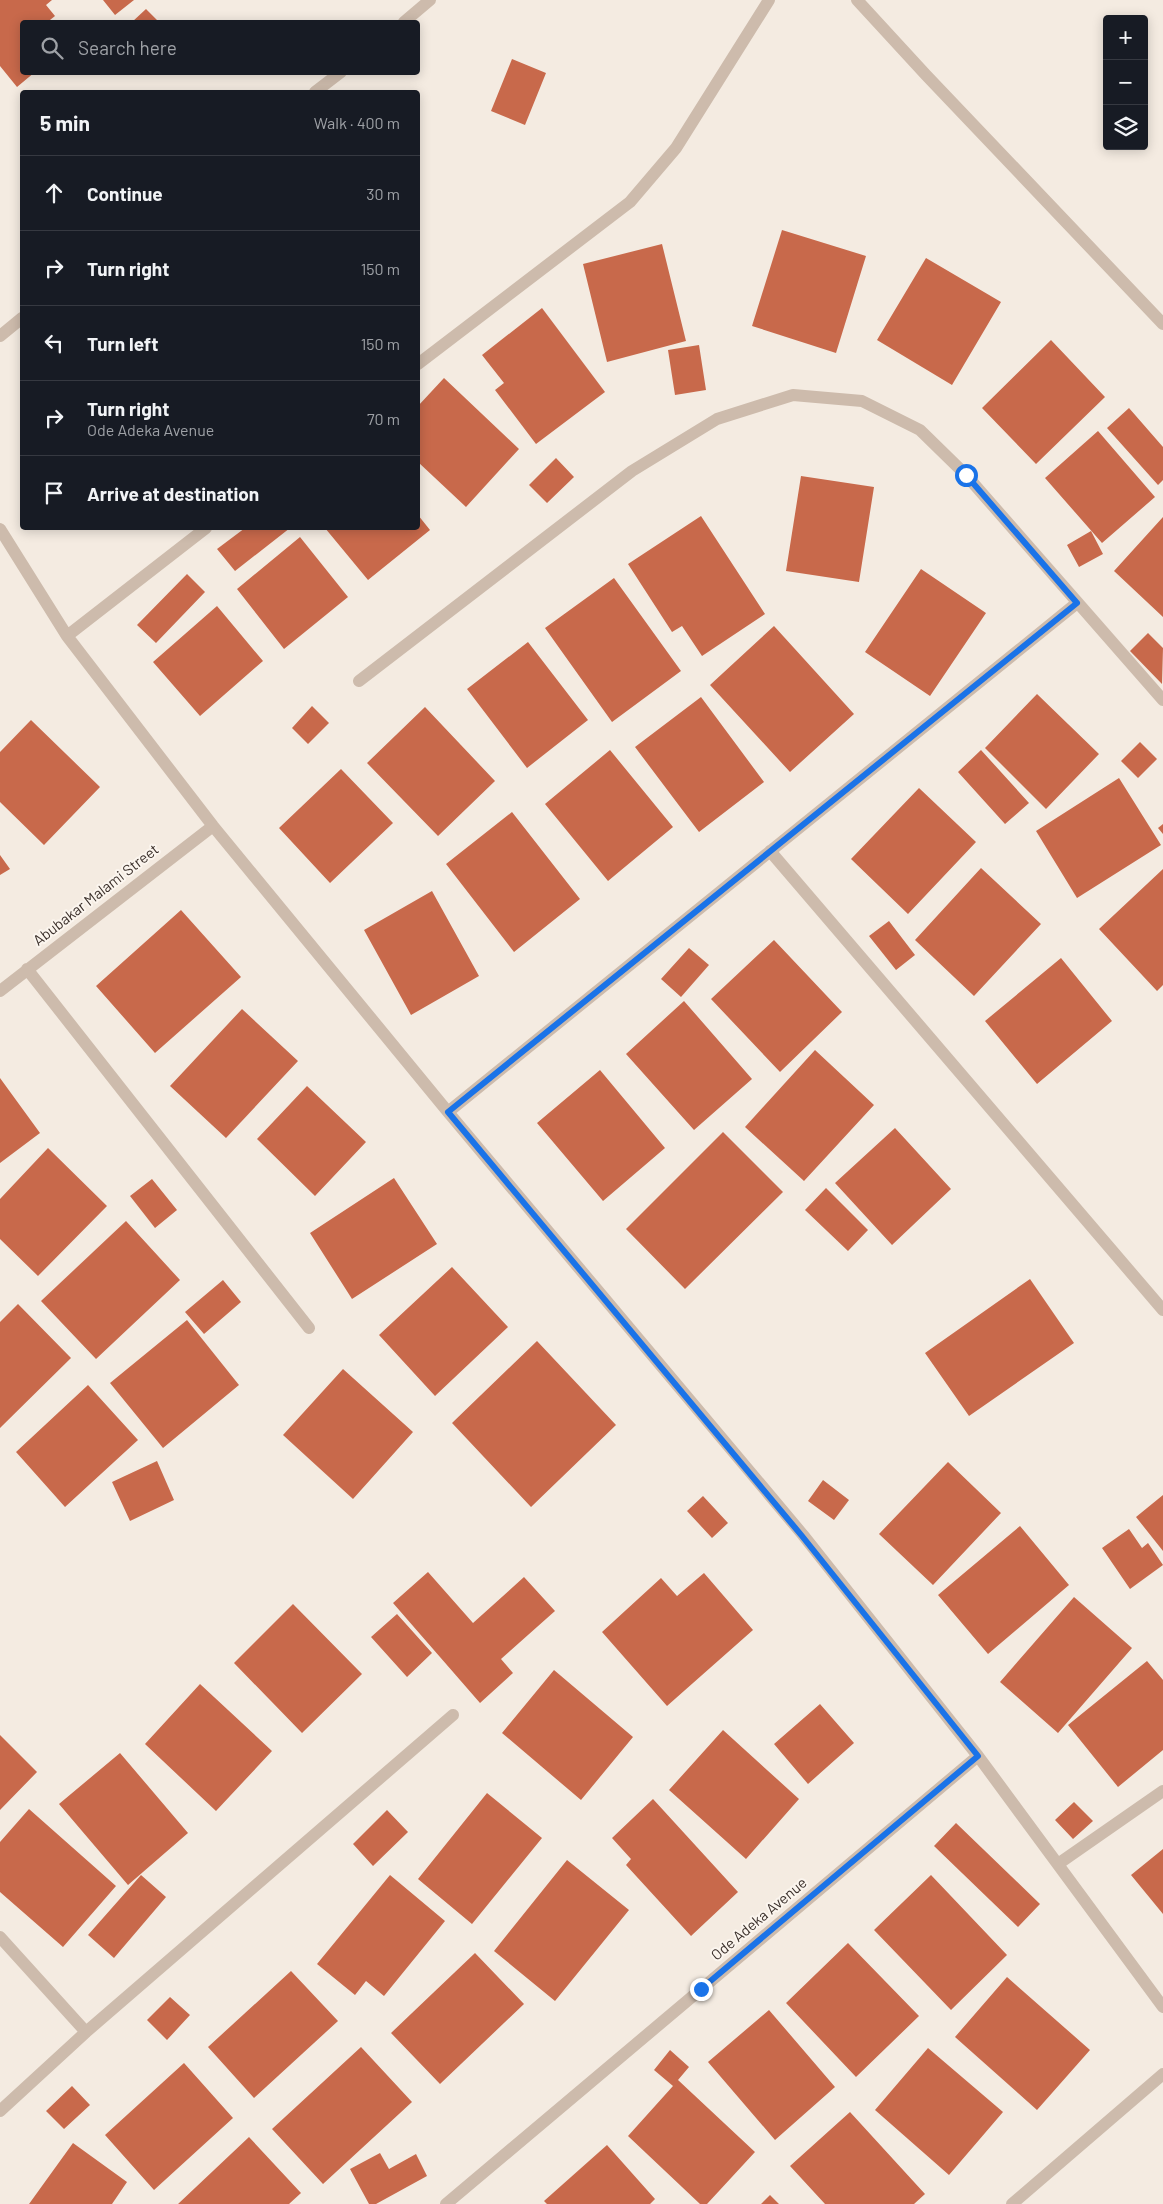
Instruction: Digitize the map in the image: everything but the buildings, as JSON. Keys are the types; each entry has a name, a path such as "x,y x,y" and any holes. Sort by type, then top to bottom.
{"street":[{"path":"406,20 430,0"},
{"path":"420,362 630,202 676,148 769,0"},
{"path":"857,0 1163,324"},
{"path":"318,90 337,75"},
{"path":"0,336 20,320"},
{"path":"359,680 632,471 717,419 793,395 862,401 920,430 966,475 1163,700"},
{"path":"0,529 67,636 213,826 448,1112 802,1536 978,1756 1163,2007"},
{"path":"67,636 203,530"},
{"path":"448,1112 1077,603"},
{"name":"Abubakar Malami Street","path":"0,991 213,826"},
{"path":"770,851 1163,1310"},
{"path":"27,969 309,1328"},
{"path":"0,2111 86,2032 453,1715"},
{"name":"Ode Adeka Avenue","path":"446,2204 978,1756"},
{"path":"1058,1864 1163,1791"},
{"path":"0,1937 86,2032"},
{"path":"1012,2204 1163,2074"}],"route":[{"path":"701,1989 978,1756 802,1536 448,1112 1077,603 966,475"}]}
